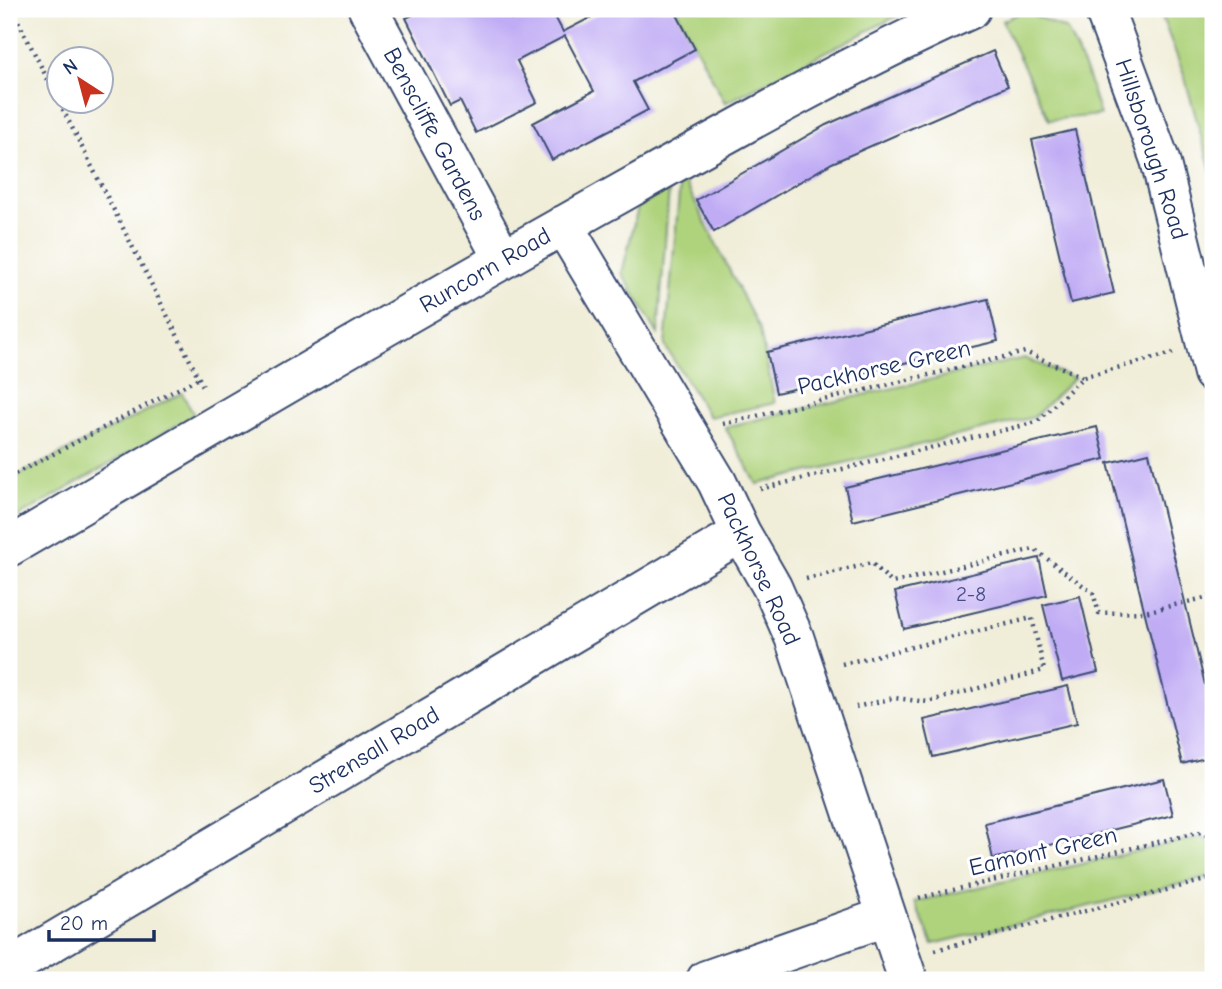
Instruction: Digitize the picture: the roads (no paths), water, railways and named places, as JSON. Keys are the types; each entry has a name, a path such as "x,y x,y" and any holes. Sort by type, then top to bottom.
{"street":[{"name":"Benscliffe Gardens","path":"368,9 503,259"},
{"name":"Runcorn Road","path":"9,547 563,225 757,117 915,34 971,9"},
{"name":"Hillsborough Road","path":"1104,9 1160,160 1210,359"},
{"name":"Packhorse Road","path":"563,225 690,433 772,587 794,638 904,970"},
{"name":"Strensall Road","path":"9,968 741,533"},
{"path":"706,980 885,917"}]}
